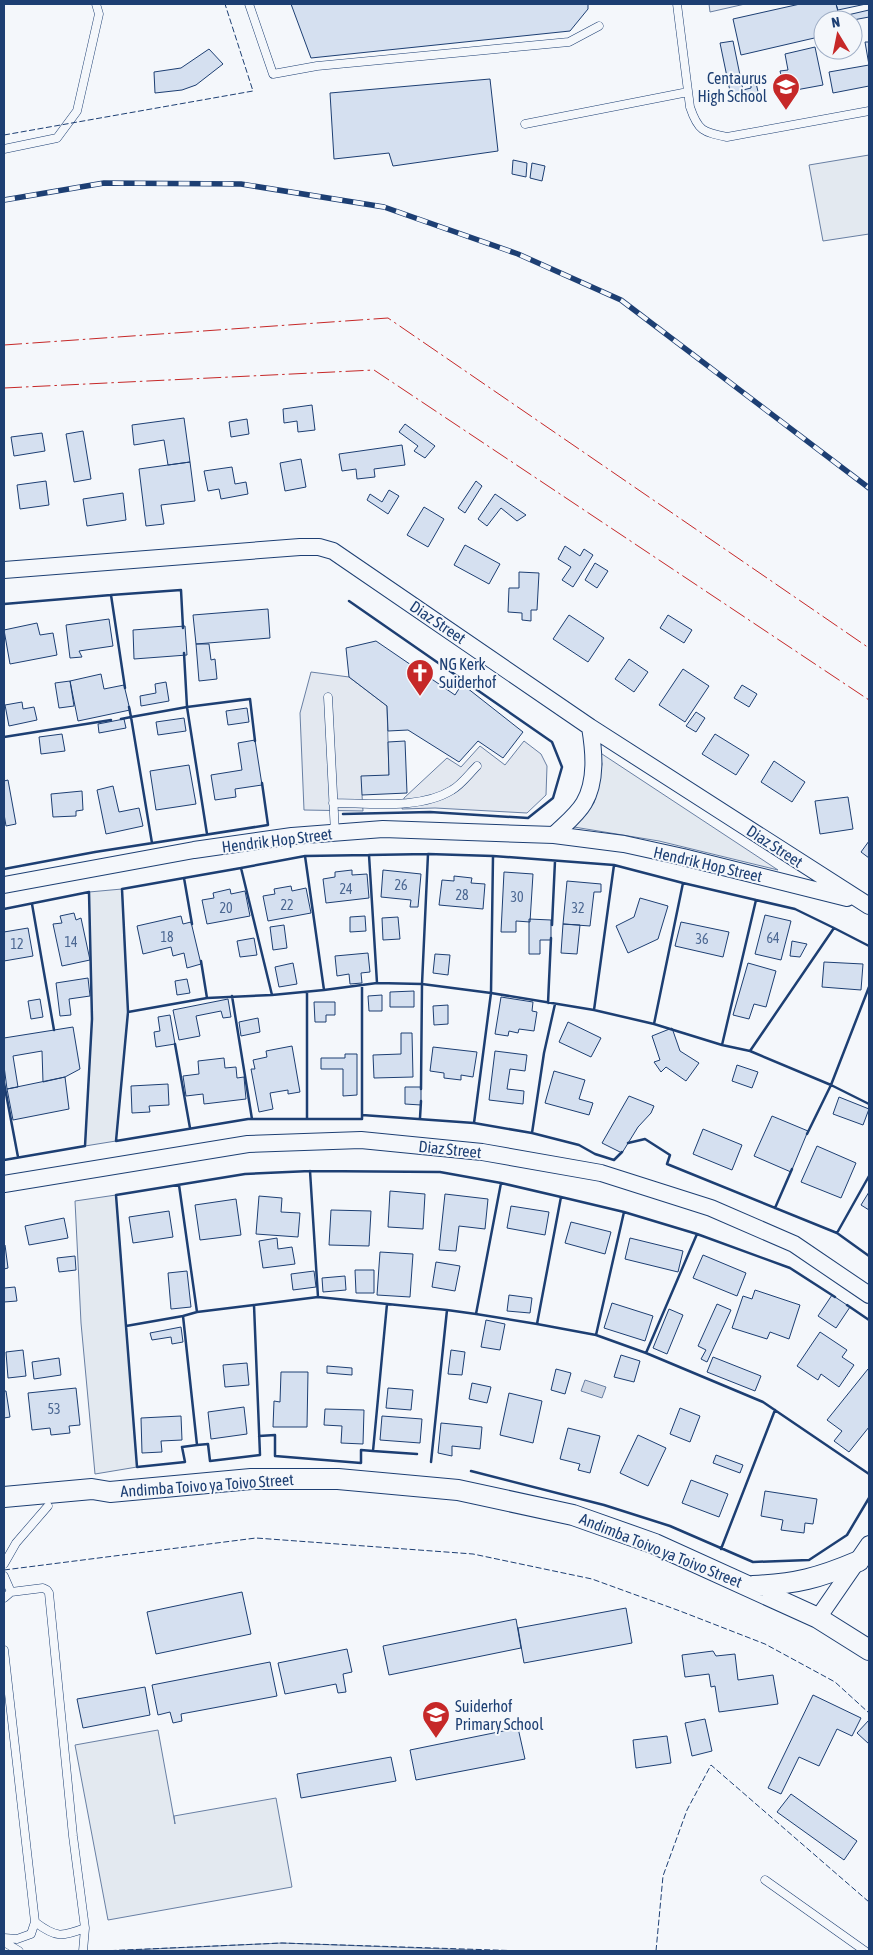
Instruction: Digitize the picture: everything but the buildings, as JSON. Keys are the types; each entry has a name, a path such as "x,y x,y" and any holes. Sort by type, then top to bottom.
{"street":[{"name":"Diaz Street","path":"4,570 300,547 333,551 590,727 865,904"},
{"path":"554,835 584,803 592,776 594,753 590,727"},
{"name":"Hendrik Hop Street","path":"4,885 194,850 292,836 383,829 554,835 624,844 683,857 865,904"},
{"name":"Diaz Street","path":"4,1184 248,1144 361,1140 482,1152 601,1173 711,1208 794,1244 869,1295"},
{"name":"Andimba Toivo ya Toivo Street","path":"4,1497 92,1489 110,1492 251,1479 294,1478 338,1479 458,1490 573,1515 655,1544 818,1618 869,1650"},
{"name":"Andimba Toivo ya Toivo Street","path":"4,1511 96,1500 110,1492"},
{"path":"818,1618 869,1544"},
{"path":"748,1586 797,1583 859,1561"}],"lane":[{"path":"4,150 57,138 77,111 99,14 96,4"},
{"path":"249,4 273,74 317,66 570,42 599,26"},
{"path":"677,4 690,107 696,123 710,133 727,137 869,111"},
{"path":"525,124 688,92"},
{"path":"328,697 335,833"},
{"path":"333,803 413,803 430,799 452,790 477,766"},
{"path":"4,1564 16,1543 48,1506"},
{"path":"4,1576 11,1592"},
{"path":"4,1598 11,1592 42,1588 49,1593 72,1836 85,1928 83,1951"},
{"path":"4,1650 35,1922 31,1934 17,1939 4,1938"},
{"path":"765,1880 865,1951"},
{"path":"35,1922 47,1931 60,1936 85,1928"},
{"path":"4,1942 19,1951"}],"shaded area":[{"path":"709,4 745,4 710,12"},
{"path":"869,155 869,234 823,241 809,165"},
{"path":"311,672 349,677 387,706 389,775 362,795 363,811 304,810 300,713"},
{"path":"524,741 541,754 547,766 546,795 527,813 435,808 402,809 404,798 447,758 461,767 480,746 505,765"},
{"path":"599,752 778,870 659,841 574,827 594,803 602,764"},
{"path":"122,889 128,1012 116,1141 85,1146 92,1019 89,892"},
{"path":"116,1195 137,1467 95,1474 81,1323 75,1201"},
{"path":"585,1380 606,1387 602,1398 581,1391"},
{"path":"158,1730 175,1824 174,1816 276,1798 292,1887 108,1920 75,1745"},
{"path":"282,1943 500,1951 108,1951"}],"railway":[{"path":"4,200 104,183 241,184 384,207 518,254 621,300 869,488"}],"fence":[{"path":"4,135 253,91 225,4"},
{"path":"4,1570 256,1538 473,1554 592,1579 765,1644 835,1682 869,1713"},
{"path":"656,1951 663,1876 687,1810 711,1765 869,1902"},
{"path":"102,1951 282,1943 524,1951"}],"wall":[{"path":"125,688 111,595 181,590 183,628"},
{"path":"4,604 111,595"},
{"path":"343,814 430,812 528,818 553,798 562,767 552,742 349,601"},
{"path":"152,843 131,717 187,707 184,653"},
{"path":"207,834 187,707 250,699 255,741"},
{"path":"121,719 131,717 129,707"},
{"path":"4,737 111,720"},
{"path":"4,869 95,852 268,825 262,783"},
{"path":"421,1089 422,984 377,983 369,855 428,854"},
{"path":"474,1123 491,993 594,1010 614,865 493,856 428,854 422,984 491,993 493,856"},
{"path":"369,855 305,856 324,990 377,983"},
{"path":"305,856 241,868 272,995 324,990"},
{"path":"552,925 555,861"},
{"path":"594,1010 654,1024 683,883 614,865"},
{"path":"192,924 184,878 241,868"},
{"path":"184,878 122,889 128,1012 207,998"},
{"path":"654,1024 722,1045 756,900 683,883"},
{"path":"4,909 89,892 92,1019 85,1146 4,1160"},
{"path":"722,1045 750,1051 834,928 795,909 756,900"},
{"path":"32,904 54,1030"},
{"path":"834,928 869,946"},
{"path":"548,1003 551,938"},
{"path":"201,961 207,998 272,995"},
{"path":"362,985 362,1115"},
{"path":"807,1134 831,1085 869,987"},
{"path":"307,992 307,1119"},
{"path":"232,996 252,1119"},
{"path":"532,1133 544,1053 555,1004"},
{"path":"128,1012 116,1141 248,1119 362,1119 362,1115 474,1123 532,1133 579,1145 595,1154 614,1160 622,1152"},
{"path":"175,1044 190,1128"},
{"path":"750,1051 831,1085 869,1104"},
{"path":"4,1083 18,1157"},
{"path":"420,1118 421,1101"},
{"path":"628,1143 645,1139 670,1155 667,1164 837,1233 869,1256"},
{"path":"775,1208 792,1169"},
{"path":"310,1171 318,1297"},
{"path":"447,1310 318,1297 254,1305 260,1455 210,1461 208,1444 197,1445 183,1316 126,1326 116,1195 245,1174 310,1171 440,1172 501,1183"},
{"path":"837,1233 869,1176"},
{"path":"537,1324 476,1314 501,1183 561,1197"},
{"path":"179,1185 197,1312 254,1305"},
{"path":"596,1335 537,1324 561,1197 624,1212"},
{"path":"697,1234 646,1353 596,1335 624,1212 697,1234 790,1268 835,1297"},
{"path":"387,1304 373,1451 417,1454"},
{"path":"847,1305 869,1320"},
{"path":"431,1462 447,1310 476,1314"},
{"path":"183,1316 197,1312"},
{"path":"126,1326 137,1467 185,1462 182,1447 197,1445"},
{"path":"646,1353 763,1402 869,1474"},
{"path":"721,1549 775,1410"},
{"path":"259,1436 275,1435 275,1456 361,1463 361,1450 373,1451"},
{"path":"471,1471 604,1505 670,1526 753,1562 809,1560 847,1535 869,1498"}],"power":[{"path":"4,345 388,318 869,648"},
{"path":"4,388 374,370 869,700"}],"place":[{"name":"Centaurus High School","path":"786,111"},
{"name":"NG Kerk Suiderhof","path":"420,697"},
{"name":"Suiderhof Primary School","path":"436,1739"}]}
